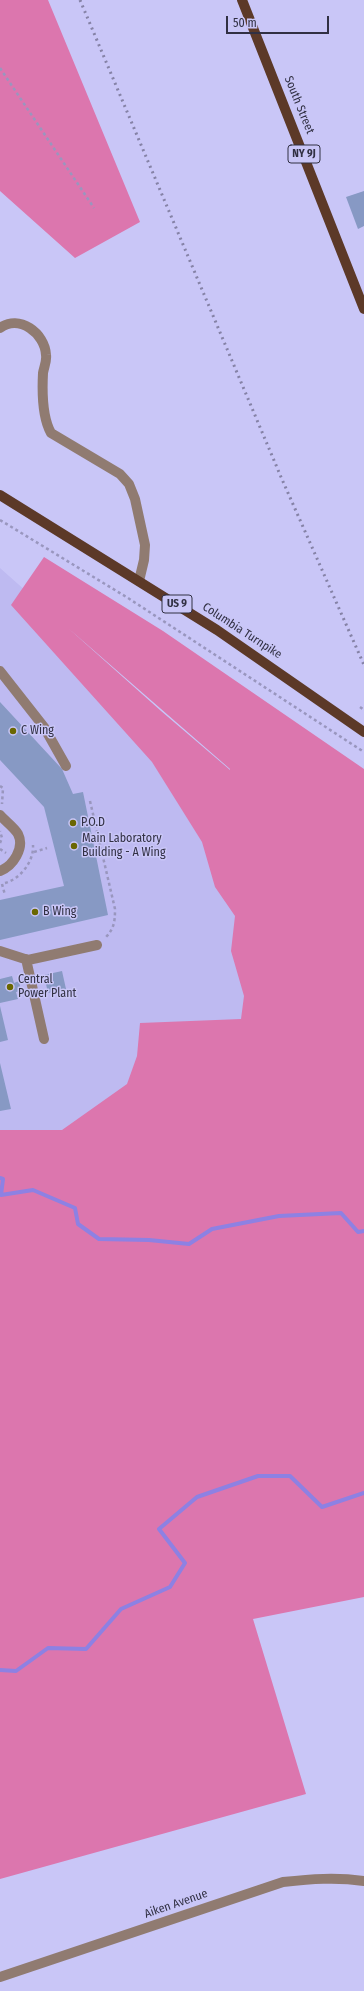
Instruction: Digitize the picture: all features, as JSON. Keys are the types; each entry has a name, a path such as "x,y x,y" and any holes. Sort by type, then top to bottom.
{"main road":[{"name":"South Street","path":"242,0 364,309"},
{"name":"Columbia Turnpike","path":"0,495 250,651 364,732"}],"street":[{"path":"0,328 6,324 22,324 34,330 42,340 46,355 43,374 43,410 46,424 51,433 120,474 129,484 135,499 145,546 140,581"},
{"path":"0,671 44,727 66,766"},
{"path":"0,815 17,834 19,848 11,865 0,871"},
{"path":"0,951 26,959 97,945"},
{"path":"26,959 44,1039"},
{"name":"Aiken Avenue","path":"0,1977 283,1882 313,1878 342,1878 364,1881"}],"path":[{"path":"0,68 94,208"},
{"path":"0,520 128,598 285,702 339,734 364,752"},
{"path":"360,707 364,710"},
{"path":"90,801 115,909 115,921 112,932 97,945"},
{"path":"0,831 2,838 0,843"},
{"path":"33,852 47,848"},
{"path":"2,884 5,895"}],"shaded area":[{"path":"0,0 48,0 140,222 75,258 0,191"},
{"path":"44,557 163,631 364,769 364,1597 253,1619 306,1794 0,1879 0,1130 62,1130 127,1084 137,1056 140,1023 241,1019 244,996 231,951 235,916 215,887 202,842 152,762 11,605","holes":["68,628 230,769 161,711"]},
{"path":"0,568 161,711 263,798 364,984 364,1221 0,1281"}],"building":[{"path":"364,191 364,226 358,229 346,197"},
{"path":"0,702 62,769 73,794 83,792 108,915 0,940 0,900 64,886 44,807 0,760"},
{"path":"62,971 66,989 48,993 44,975"},
{"name":"Central Power Plant","path":"12,976 14,983 19,981 21,991 16,992 18,999 0,1003 0,979"},
{"name":"Central Power Plant","path":"0,1006 8,1040 0,1042"},
{"path":"0,1063 11,1109 0,1111"}],"waterway":[{"path":"0,1178 3,1179 1,1195 33,1190 75,1208 78,1224 99,1239 149,1240 189,1244 212,1229 279,1216 341,1213 358,1232 364,1231"},
{"path":"0,1670 16,1671 48,1648 86,1649 121,1609 170,1587 185,1563 159,1529 197,1497 258,1476 290,1476 322,1507 364,1493"}],"railway":[{"path":"80,0 281,477 364,665"}],"place":[{"name":"C Wing","path":"13,731"},
{"name":"P.O.D","path":"73,823"},
{"name":"Main Laboratory Building - A Wing","path":"74,846"},
{"name":"B Wing","path":"35,912"},
{"name":"Central Power Plant","path":"10,987"}]}
